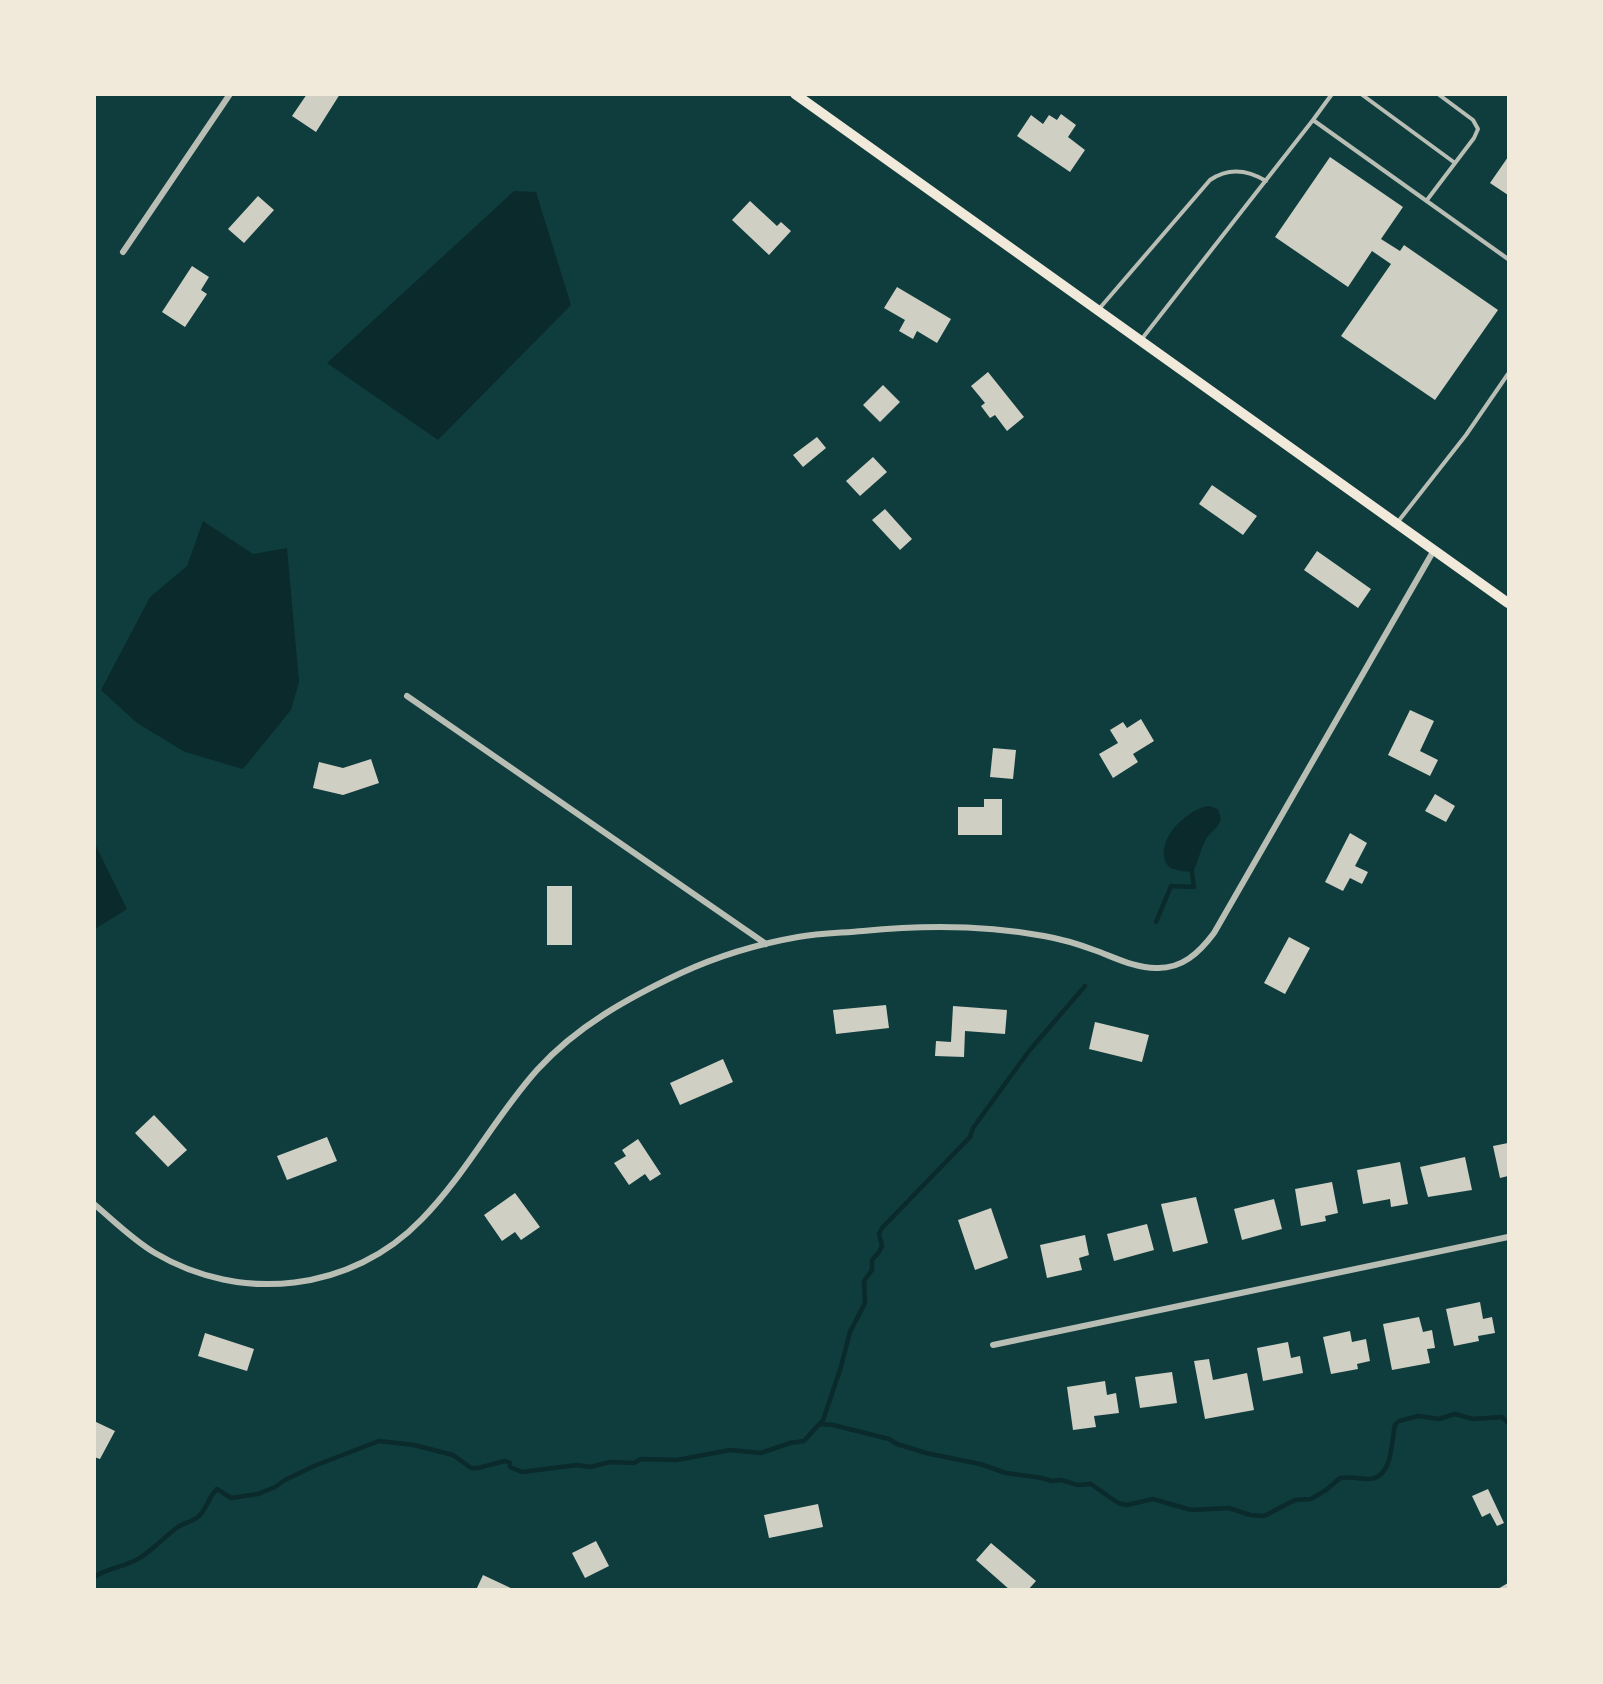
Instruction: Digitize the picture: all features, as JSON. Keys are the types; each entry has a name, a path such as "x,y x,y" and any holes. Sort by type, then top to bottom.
{"main road":[{"path":"795,94 1509,603"}],"street":[{"path":"123,252 230,94"},
{"path":"94,1204 152,1251 211,1277 249,1284 286,1284 321,1279 353,1268 394,1244 420,1222 440,1200 520,1090 538,1069 578,1031 634,995 705,962 802,936 935,927 999,930 1045,936 1081,945 1118,960 1148,968 1160,969 1185,962 1197,953 1214,933 1434,550"},
{"path":"407,696 766,944"},
{"path":"993,1345 1509,1237"}],"lane":[{"path":"1140,341 1332,94"},
{"path":"1361,94 1455,163"},
{"path":"1427,200 1478,129 1477,124 1438,94"},
{"path":"1313,120 1509,259"},
{"path":"1099,309 1210,180 1230,171 1241,171 1254,174 1266,181"},
{"path":"1396,523 1466,435 1509,374"}],"water":[{"path":"514,191 536,192 571,305 438,440 327,363"},
{"path":"203,521 253,554 287,548 299,682 291,710 243,769 185,752 137,723 101,690 150,597 187,566"},
{"path":"1209,806 1218,809 1221,819 1206,839 1195,868 1186,872 1170,868 1165,859 1164,849 1173,829 1191,813"},
{"path":"94,842 127,909 95,929 94,929"}],"building":[{"path":"307,94 340,94 316,132 292,116"},
{"path":"1061,114 1076,125 1068,137 1085,150 1070,172 1017,136 1031,115 1043,124 1049,115 1057,120"},
{"path":"1330,157 1403,207 1381,239 1400,251 1404,245 1498,310 1435,400 1341,336 1391,264 1372,251 1348,287 1275,237"},
{"path":"1508,157 1508,195 1490,183"},
{"path":"258,196 274,210 244,243 228,229"},
{"path":"750,201 777,226 781,222 791,231 769,255 732,220"},
{"path":"192,266 209,277 201,290 207,294 185,327 162,312"},
{"path":"897,287 951,319 937,343 917,331 913,339 899,331 905,320 884,308"},
{"path":"988,372 1024,417 1007,431 995,415 990,418 981,406 985,403 971,386"},
{"path":"883,385 900,402 880,422 863,405"},
{"path":"817,437 826,448 803,467 793,455"},
{"path":"873,457 887,472 860,496 846,481"},
{"path":"1212,485 1257,516 1243,535 1199,504"},
{"path":"885,509 912,539 900,550 872,520"},
{"path":"1317,551 1371,589 1358,608 1304,570"},
{"path":"1410,710 1434,721 1420,751 1438,760 1430,776 1388,755"},
{"path":"1141,719 1154,741 1133,754 1138,762 1113,778 1099,754 1118,743 1110,730 1123,722 1127,728"},
{"path":"993,748 1016,750 1013,779 990,777"},
{"path":"371,759 379,783 343,795 313,788 319,762 343,768"},
{"path":"1435,794 1455,806 1446,822 1425,811"},
{"path":"984,799 1002,799 1002,835 958,835 958,807 984,807"},
{"path":"1350,833 1367,843 1355,866 1368,872 1362,884 1350,878 1343,891 1325,882"},
{"path":"547,886 572,886 572,945 547,945"},
{"path":"1289,937 1310,948 1285,994 1264,983"},
{"path":"886,1005 889,1028 836,1034 833,1010"},
{"path":"953,1006 1007,1010 1005,1034 965,1031 964,1057 935,1056 936,1041 951,1042"},
{"path":"1095,1022 1149,1035 1142,1062 1089,1049"},
{"path":"723,1059 733,1082 680,1105 670,1083"},
{"path":"154,1115 187,1150 168,1167 135,1133"},
{"path":"327,1137 337,1161 287,1180 277,1156"},
{"path":"638,1139 661,1174 650,1181 645,1174 629,1185 614,1163 626,1156 622,1150"},
{"path":"1508,1143 1508,1176 1500,1178 1493,1146"},
{"path":"1465,1157 1472,1190 1428,1197 1420,1167"},
{"path":"1400,1162 1408,1204 1391,1207 1390,1199 1363,1204 1357,1170"},
{"path":"1332,1182 1338,1213 1325,1216 1326,1221 1301,1226 1295,1189"},
{"path":"515,1193 540,1227 521,1240 515,1232 502,1241 484,1215"},
{"path":"1196,1197 1208,1243 1173,1252 1161,1204"},
{"path":"1274,1199 1282,1229 1242,1240 1234,1209"},
{"path":"991,1208 1008,1258 975,1270 958,1220"},
{"path":"1147,1224 1154,1250 1114,1261 1107,1234"},
{"path":"1085,1235 1089,1255 1079,1258 1082,1270 1047,1278 1040,1245"},
{"path":"1480,1302 1483,1319 1492,1317 1495,1333 1478,1336 1479,1341 1454,1346 1446,1309"},
{"path":"1419,1317 1423,1332 1432,1330 1435,1348 1427,1349 1430,1363 1392,1370 1383,1324"},
{"path":"1350,1331 1352,1342 1366,1339 1370,1361 1357,1364 1358,1369 1331,1374 1323,1337"},
{"path":"205,1333 254,1349 247,1371 198,1356"},
{"path":"1288,1342 1291,1358 1300,1356 1303,1373 1263,1381 1257,1348"},
{"path":"1209,1359 1213,1380 1247,1373 1254,1410 1205,1419 1194,1361"},
{"path":"1172,1372 1177,1403 1140,1408 1135,1377"},
{"path":"1105,1381 1107,1395 1116,1393 1119,1413 1094,1416 1096,1427 1073,1430 1067,1387"},
{"path":"94,1421 115,1431 100,1459 94,1457"},
{"path":"1488,1489 1504,1523 1497,1526 1490,1513 1482,1517 1472,1496"},
{"path":"818,1504 823,1527 769,1538 764,1515"},
{"path":"596,1541 609,1566 585,1578 572,1553"},
{"path":"991,1543 1036,1581 1028,1590 1010,1590 976,1560"},
{"path":"483,1575 515,1590 476,1590"},
{"path":"1508,1583 1508,1590 1496,1590"}],"waterway":[{"path":"1156,922 1171,886 1194,887 1191,865"},
{"path":"94,1577 138,1559 178,1527 197,1518 217,1489 231,1498 258,1494 314,1466 379,1441 414,1445 453,1455 471,1468 505,1461 510,1463 510,1467 522,1472 577,1465 590,1467 610,1462 634,1463 641,1459 677,1460 730,1450 761,1453 790,1443 804,1441 823,1420 850,1332 865,1303 864,1281 872,1270 872,1260 882,1246 879,1234 882,1228 970,1137 973,1128 1029,1051 1085,986"},
{"path":"820,1424 889,1439 897,1444 926,1453 980,1464 1006,1473 1052,1481 1061,1480 1078,1485 1091,1484 1118,1503 1127,1505 1153,1499 1191,1510 1229,1508 1250,1515 1264,1516 1295,1500 1311,1499 1340,1478 1378,1477 1387,1466 1395,1425 1399,1421 1418,1416 1439,1419 1455,1414 1473,1419 1502,1417 1508,1423"}]}
